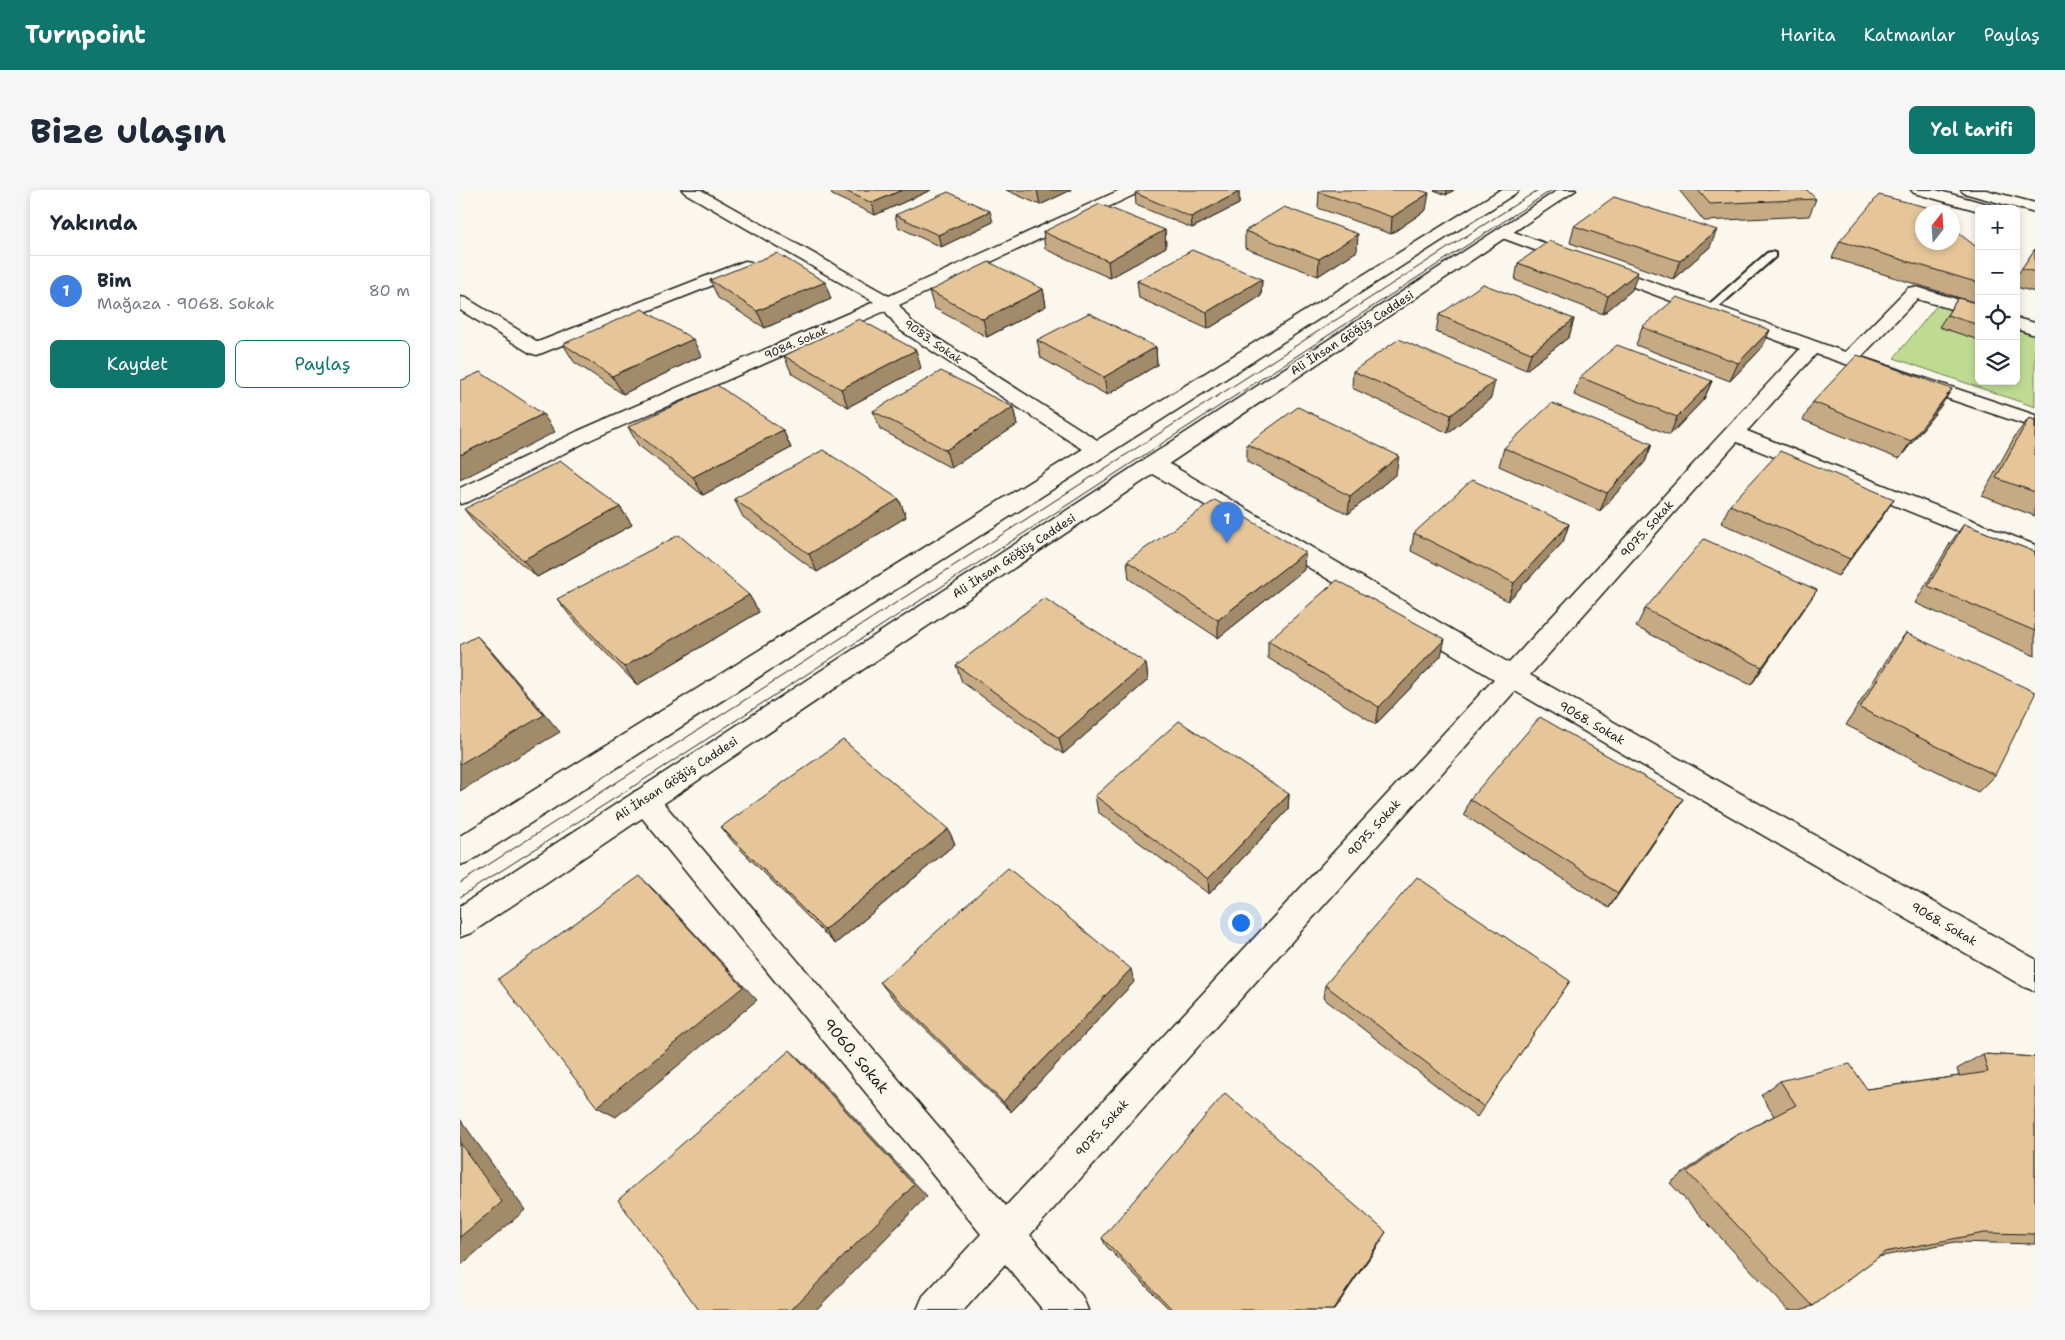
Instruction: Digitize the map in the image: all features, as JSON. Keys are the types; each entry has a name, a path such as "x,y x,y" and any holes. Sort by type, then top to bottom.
{"street":[{"name":"9083. Sokak","path":"690,190 888,303 906,326 1098,450"},
{"name":"9084. Sokak","path":"460,498 585,435 888,303 1133,190"},
{"path":"460,852 1511,190"},
{"name":"Ali İhsan Göğüş Caddesi","path":"460,923 1568,190"},
{"path":"1919,190 1975,205"},
{"path":"1970,190 2035,208"},
{"path":"2020,217 2035,221"},
{"path":"1502,233 1812,347 2035,422"},
{"path":"460,302 536,349 792,248"},
{"path":"1848,359 1914,292 1975,311"},
{"path":"2020,324 2035,329"},
{"name":"9075. Sokak","path":"937,1310 1812,347"},
{"path":"1734,434 2035,554"},
{"name":"9068. Sokak","path":"1153,464 1512,677 2035,976"},
{"name":"9060. Sokak","path":"644,800 1004,1236 1068,1310"}],"lane":[{"path":"1710,309 1771,255"}],"green space":[{"path":"1938,304 1975,316 1975,385 2020,385 2020,330 2035,335 2035,407 1894,358"}],"building":[{"path":"843,190 902,190 872,203"},
{"path":"1142,190 1233,190 1239,192 1191,217 1135,193"},
{"path":"1322,190 1419,190 1429,193 1392,217 1319,192"},
{"path":"1698,190 1807,190 1816,199 1710,204"},
{"path":"948,192 990,211 938,235 895,215"},
{"path":"1879,195 1918,205 1915,205 1915,250 1960,250 1960,234 1975,246 1975,282 1840,241"},
{"path":"1614,197 1717,230 1680,261 1574,226"},
{"path":"1100,204 1165,230 1108,261 1043,232"},
{"path":"1284,207 1358,234 1319,259 1245,231"},
{"path":"1549,241 1638,272 1608,296 1518,263"},
{"path":"2035,249 2035,272 2022,268"},
{"path":"1192,250 1262,279 1207,312 1137,281"},
{"path":"777,253 825,282 757,311 710,280"},
{"path":"989,262 1043,289 983,319 929,291"},
{"path":"1483,284 1574,319 1531,353 1439,315"},
{"path":"1677,297 1770,330 1738,363 1642,327"},
{"path":"1958,298 1975,303 1975,324 1947,315"},
{"path":"642,309 693,339 612,376 563,344"},
{"path":"1089,313 1156,347 1104,377 1037,340"},
{"path":"859,319 916,350 841,389 784,356"},
{"path":"1399,339 1495,381 1451,415 1353,371"},
{"path":"1617,345 1712,381 1677,417 1580,377"},
{"path":"1857,355 1952,389 1911,441 1813,402"},
{"path":"941,371 1013,407 946,450 873,411"},
{"path":"480,372 543,414 460,455 460,381"},
{"path":"717,385 783,430 693,477 628,427"},
{"path":"1552,403 1652,444 1607,493 1504,448"},
{"path":"1298,407 1399,456 1350,496 1247,444"},
{"path":"2029,418 2035,420 2035,492 1996,478"},
{"path":"823,450 899,499 809,554 734,499"},
{"path":"1780,451 1894,499 1850,559 1730,505"},
{"path":"560,461 620,507 523,560 464,509"},
{"path":"1472,480 1569,524 1514,583 1414,533"},
{"path":"1215,500 1305,552 1218,620 1127,561"},
{"path":"1964,524 2035,552 2035,631 1928,586"},
{"path":"679,535 749,595 624,667 557,599"},
{"path":"1704,539 1817,590 1762,667 1645,609"},
{"path":"1337,580 1445,639 1379,707 1268,641"},
{"path":"1044,598 1146,663 1059,738 956,665"},
{"path":"1906,633 2035,692 1995,775 1860,708"},
{"path":"477,636 544,715 460,764 460,645"},
{"path":"1540,717 1683,799 1618,893 1470,799"},
{"path":"1179,721 1289,794 1208,879 1095,796"},
{"path":"843,740 948,829 824,930 721,827"},
{"path":"1008,868 1131,969 1003,1102 880,982"},
{"path":"640,876 743,987 597,1107 498,979"},
{"path":"1417,877 1570,981 1484,1107 1325,985"},
{"path":"790,1050 914,1185 791,1310 699,1310 618,1200"},
{"path":"1983,1054 2035,1057 2035,1234 1984,1233 1885,1252 1813,1306 1687,1172 1735,1136 1796,1105 1780,1081 1850,1064 1867,1089 1988,1072"},
{"path":"1225,1093 1386,1232 1333,1310 1173,1310 1102,1238"},
{"path":"460,1143 502,1202 460,1237"}],"tram line":[{"path":"460,883 1538,190"},
{"path":"460,897 681,756 1552,190"}],"place":[{"name":"Bim","path":"1227,543"}]}
